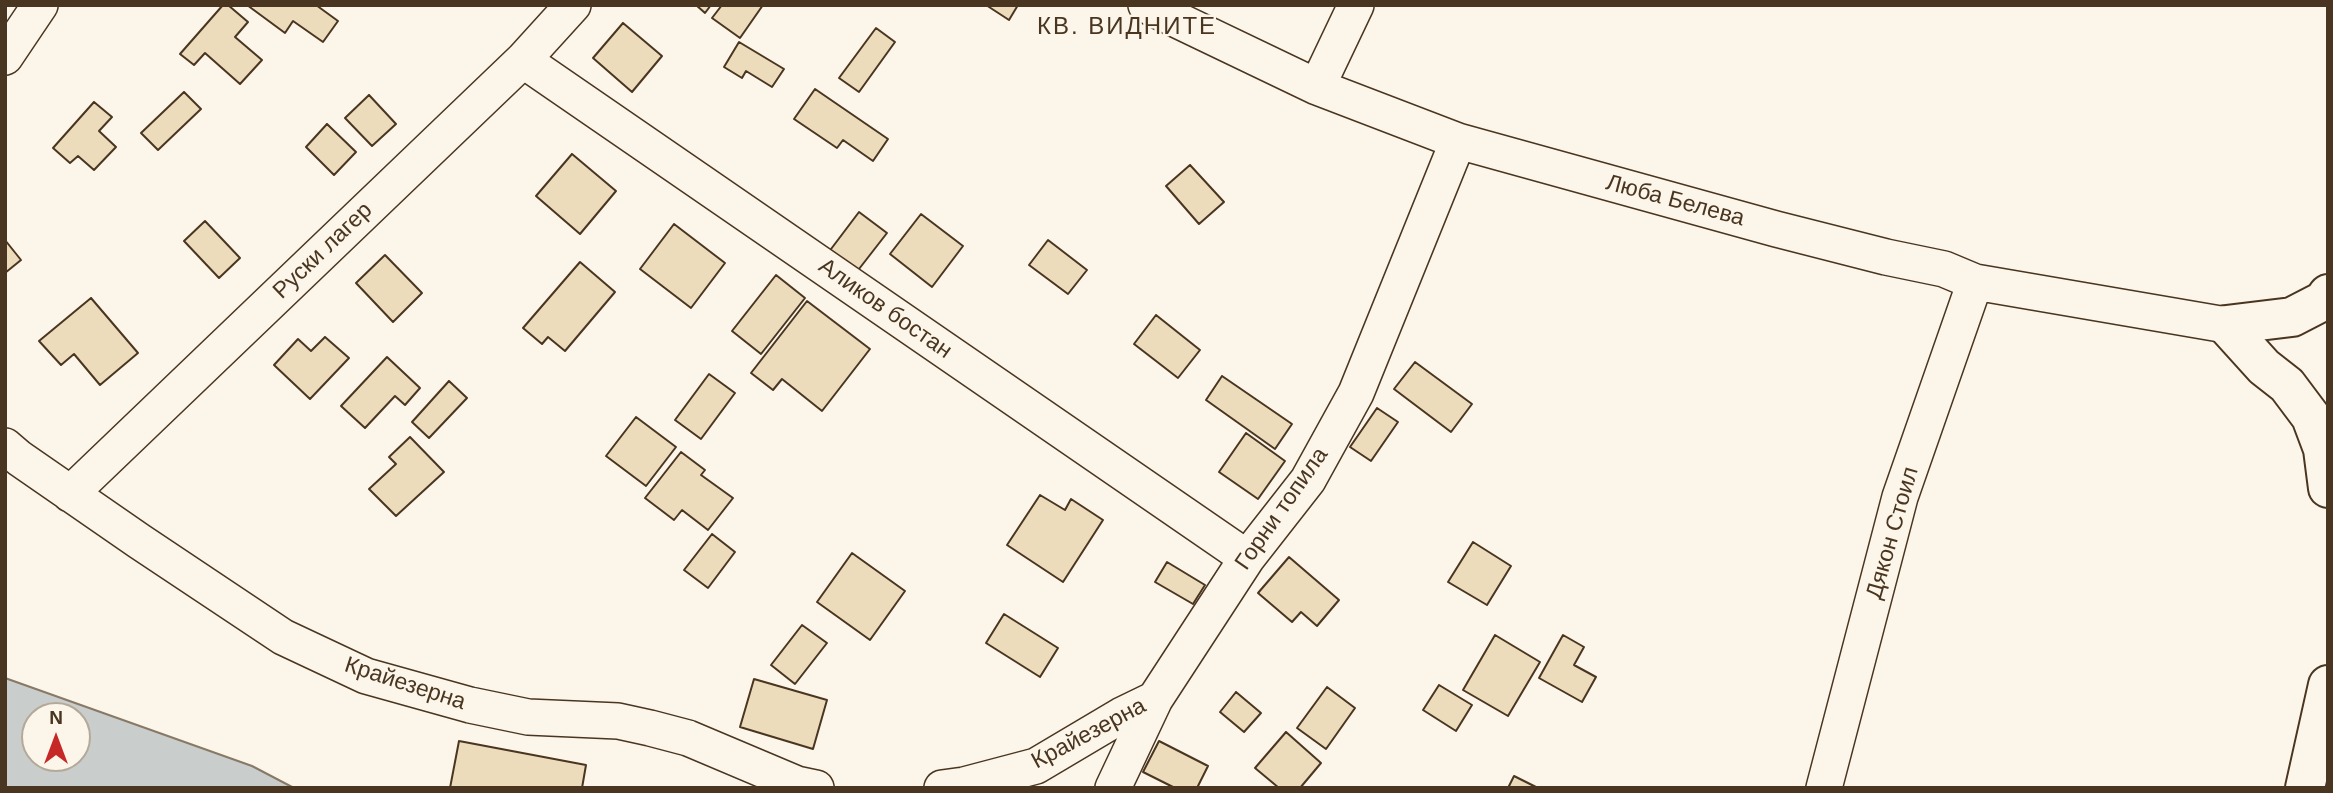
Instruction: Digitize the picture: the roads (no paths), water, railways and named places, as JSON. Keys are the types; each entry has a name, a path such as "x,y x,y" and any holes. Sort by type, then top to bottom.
{"highway":[{"path":"2226,325 2292,317 2323,301 2328,294"},
{"path":"2226,325 2263,367 2287,385 2311,416 2323,449 2328,488"},
{"path":"2305,788 2328,685"}],"street":[{"path":"5,57 40,5"},
{"name":"Руски лагер","path":"71,494 523,60 573,5"},
{"name":"Люба Белева","path":"1146,5 1317,87 1458,141 1776,229 1944,270 1975,282 2226,325"},
{"path":"1317,87 1356,5"},
{"name":"Аликов бостан","path":"523,60 1247,558"},
{"name":"Горни топила","path":"1113,788 1155,699 1247,558 1308,480 1356,393 1458,141"},
{"name":"Дякон Стоил","path":"1824,788 1900,497 1975,282"},
{"name":"Крайезерна","path":"5,446 282,637 366,676 470,705 528,717 618,721 650,728 688,738 797,785 816,788"},
{"name":"Крайезерна","path":"942,788 1036,766 1122,715 1155,699"}],"district":[{"name":"КВ. ВИДНИТЕ","path":"1127,27"}]}
